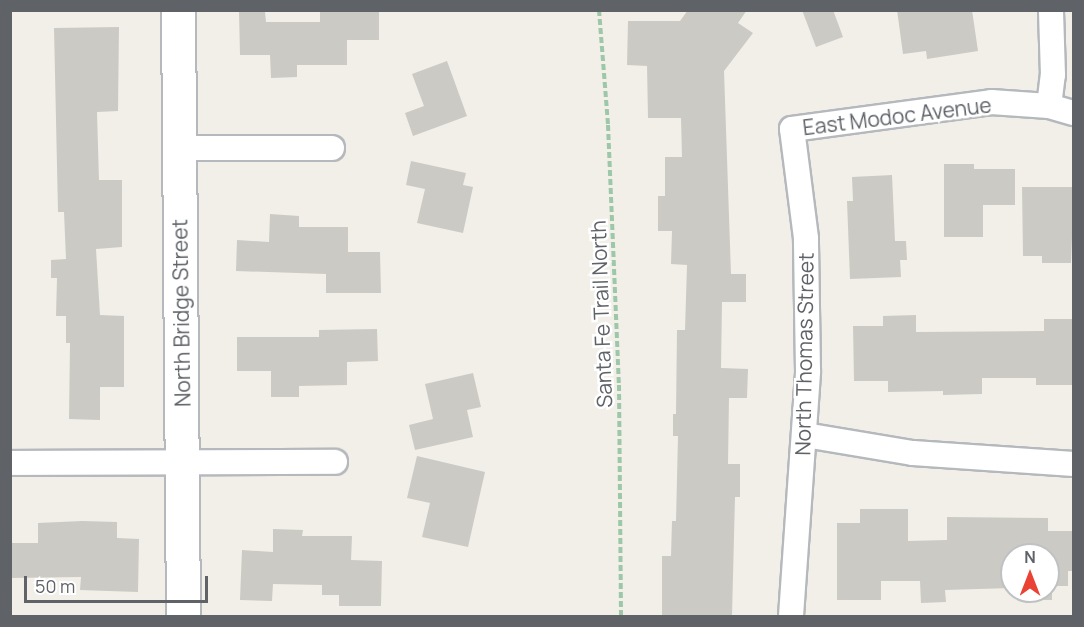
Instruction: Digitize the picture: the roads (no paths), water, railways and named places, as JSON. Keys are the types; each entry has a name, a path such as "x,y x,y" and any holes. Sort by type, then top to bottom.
{"street":[{"name":"North Bridge Street","path":"178,10 183,616"},
{"path":"1048,106 1053,75 1052,10"},
{"name":"East Modoc Avenue","path":"792,129 991,102 1048,106 1074,113"},
{"name":"North Thomas Street","path":"791,616 793,557 805,435 806,238 792,129"},
{"path":"179,148 332,148"},
{"path":"805,435 913,453 993,462 1074,464"},
{"path":"10,462 335,462"}]}
